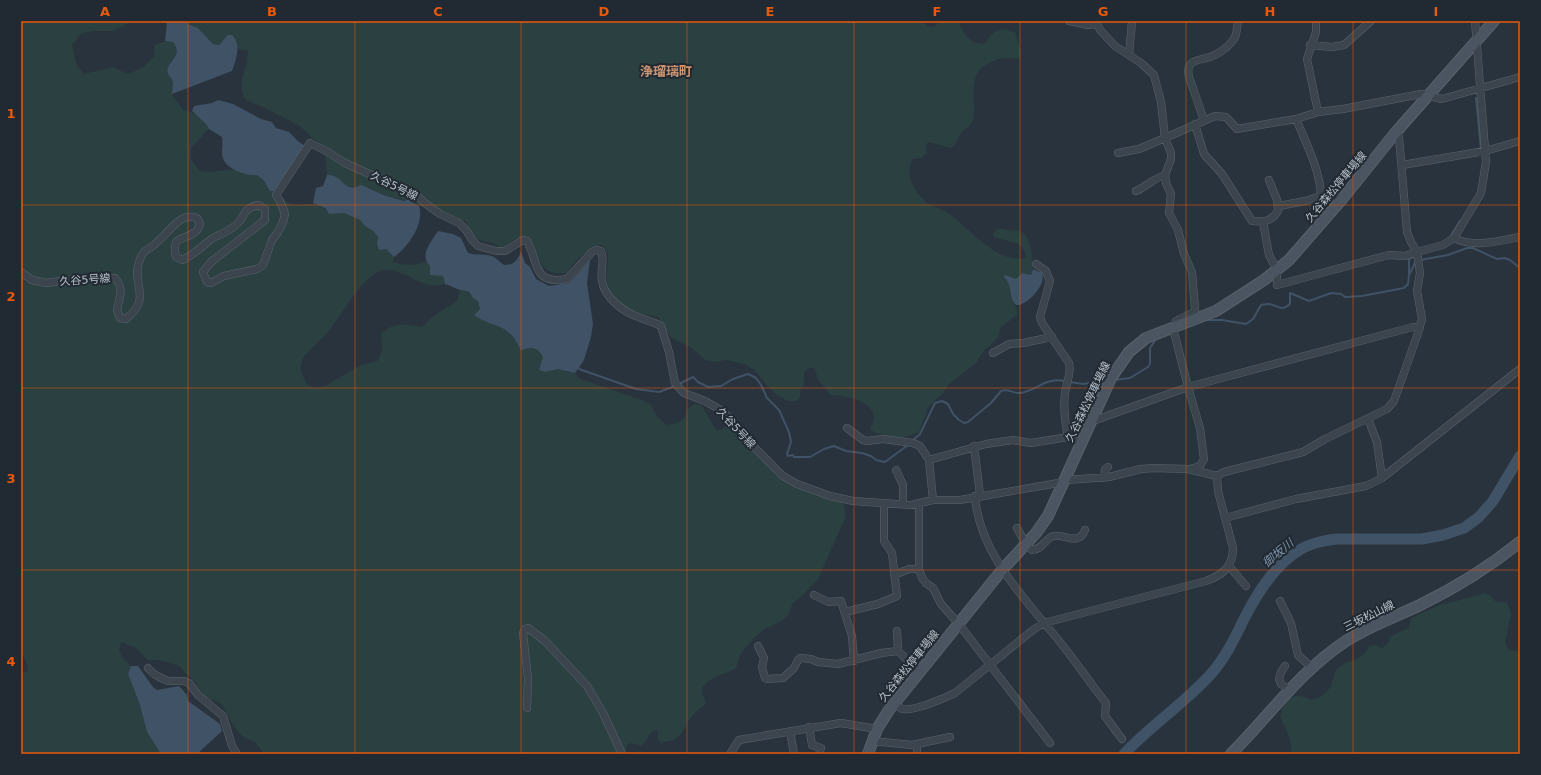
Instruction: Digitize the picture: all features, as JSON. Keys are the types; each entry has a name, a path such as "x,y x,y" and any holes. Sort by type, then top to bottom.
{"main road":[{"name":"久谷森松停車場線","path":"868,754 877,729 894,703 1002,570 1036,534 1048,516 1080,443 1111,378 1129,352 1146,338 1216,311 1277,270 1304,243 1343,198 1396,132 1494,21"},
{"name":"三坂松山線","path":"1231,754 1290,690 1332,651 1358,634 1450,590 1483,570 1520,542"}],"street":[{"path":"1069,21 1088,25 1096,23 1115,46 1154,75 1161,102 1165,138 1171,153 1171,159 1165,175 1166,183 1171,194 1169,213 1178,230 1184,254 1192,272 1195,298 1194,312 1176,321 1173,328 1200,428 1204,459 1200,466 1188,469"},
{"path":"1129,55 1132,21"},
{"path":"1204,120 1188,70 1190,65 1196,60 1211,57 1225,48 1235,37 1238,21"},
{"path":"1316,21 1316,32 1306,59 1318,112"},
{"path":"1310,45 1332,47 1344,45 1371,21"},
{"path":"1263,222 1269,255 1277,270 1277,285 1388,255 1405,256 1443,245 1454,238 1481,193 1486,162 1479,89 1475,21"},
{"path":"1118,152 1139,149 1215,116 1226,117 1237,129 1296,118 1318,112 1343,109 1421,94 1442,99 1520,77"},
{"path":"1296,118 1316,169 1320,182 1321,196"},
{"path":"1195,124 1204,154 1222,174 1252,221 1263,222 1275,216 1278,211 1279,206 1269,180"},
{"path":"894,703 901,709 908,709 941,700 955,693 989,664 1044,623 1206,581 1221,575 1229,566 1233,555 1233,548 1218,492 1216,476 1224,472 1303,452 1325,439 1387,410 1394,401 1422,319 1417,291 1420,273 1416,252 1407,232 1399,137 1396,132"},
{"path":"1402,165 1485,152 1520,141"},
{"name":"久谷5号線","path":"21,272 32,280 46,283 75,279 115,278 120,283 121,293 117,310 120,318 126,319 140,300 137,267 144,252 159,241 177,222 191,216 197,218 200,224 195,232 177,241 174,248 176,257 182,260 190,257 201,246 235,226 241,220 244,212 250,207 258,205 265,209 265,220 211,262 203,272 207,282 211,283 224,276 256,269 263,265 272,240 283,222 285,214 276,195 310,143 345,163 416,195 440,214 459,223 478,246 496,251 505,251 523,240 527,241 536,267 540,274 545,278 554,280 567,279 592,252 596,250 601,251 603,260 602,283 609,297 630,314 661,326 670,352 676,386 684,393 706,401 724,412 767,462 783,476 797,484 830,496 853,501 903,504 933,500 960,500 1064,482 1066,480 1104,478 1140,469 1188,469 1216,476"},
{"path":"1136,191 1153,180 1165,175"},
{"path":"1279,206 1321,196 1343,198"},
{"path":"1454,238 1459,241 1497,242 1520,237"},
{"path":"1036,264 1046,271 1050,280 1040,317 1042,323 1071,367 1065,392 1064,410 1068,437"},
{"path":"1090,422 1188,387 1413,326 1420,327"},
{"path":"993,353 1010,344 1052,337"},
{"path":"1225,518 1296,499 1366,486 1382,478 1520,370"},
{"path":"1368,419 1377,442 1382,478"},
{"path":"847,428 863,440 867,441 883,439 911,443 920,446 929,460 933,500"},
{"path":"929,460 974,446 1012,440 1031,442 1068,437 1080,443"},
{"path":"974,446 977,496 976,506 982,529 988,544 1002,570 1106,703 1105,716 1122,739"},
{"path":"1104,478 1105,469 1108,467"},
{"path":"896,470 903,485 903,504"},
{"path":"845,612 878,604 897,596 892,553 884,540 884,503"},
{"path":"919,503 919,569 922,578 933,588 941,604 958,623 1050,743"},
{"path":"1017,528 1026,544 1032,550 1038,549 1053,536 1074,539 1080,537 1085,530"},
{"path":"1229,566 1246,586"},
{"path":"894,575 909,569 919,569"},
{"path":"814,595 828,602 841,601 852,636 855,651 854,661"},
{"path":"1280,601 1291,623 1298,655 1312,668"},
{"path":"527,708 528,679 523,633 525,628 528,628 545,641 587,686 604,713 622,754"},
{"path":"897,631 898,651 920,672"},
{"path":"758,646 764,658 763,671 765,678 783,678 791,671 800,658 843,664 881,653 898,651"},
{"path":"1285,666 1279,679 1281,684 1290,690"},
{"path":"148,668 154,674 168,681 184,681 189,683 198,695 223,716 232,746 237,754"},
{"path":"730,754 739,740 809,727 841,722 877,729"},
{"path":"809,727 812,745 821,748 819,754"},
{"path":"790,731 794,754"},
{"path":"872,741 912,745 950,737"},
{"path":"917,744 917,754"}],"green space":[{"path":"21,21 132,21 114,31 92,31 81,34 72,45 76,64 84,74 113,67 128,74 142,68 154,57 155,45 165,41 173,42 176,47 176,52 167,70 173,82 172,94 183,110 198,116 209,129 191,148 191,159 200,171 210,172 235,170 257,175 269,188 287,202 298,205 318,205 329,214 344,213 360,220 378,237 377,244 386,249 394,257 393,262 410,265 426,261 443,276 445,284 436,285 421,282 400,272 392,270 384,270 369,278 353,296 328,332 303,358 301,370 307,384 315,388 325,386 361,365 377,361 382,349 381,334 385,330 390,327 400,325 422,327 432,317 457,301 460,290 465,290 478,301 480,309 475,315 482,320 506,330 516,341 521,351 528,348 534,348 539,351 543,357 540,370 545,372 558,369 575,373 578,378 644,401 651,405 658,418 667,425 683,419 688,410 695,404 701,405 716,430 721,430 728,425 734,426 782,480 813,494 844,504 846,516 818,579 793,603 788,615 782,621 764,629 752,640 740,655 736,668 713,678 702,688 702,694 706,702 705,704 697,711 682,732 674,740 660,742 658,739 658,731 656,730 650,733 646,742 641,746 631,743 627,745 625,754 264,754 255,742 242,736 234,727 222,704 205,697 195,682 179,666 160,660 148,660 136,648 121,642 119,651 123,659 131,666 128,674 140,705 147,732 161,754 21,754 21,672 24,673 28,671 28,667 21,651"},
{"path":"187,21 922,21 928,26 934,27 940,21 959,21 962,30 969,38 975,43 984,44 995,31 1003,29 1015,32 1021,51 1021,57 1016,59 1003,58 991,62 978,72 975,78 974,113 971,124 961,133 956,143 951,148 928,142 926,145 927,153 921,158 913,159 909,171 912,184 922,198 931,205 954,217 982,242 1004,256 1015,259 1026,258 1026,254 1019,244 994,237 993,233 998,229 1001,229 1023,233 1026,236 1030,246 1032,272 1031,275 1020,274 1016,279 1005,277 1009,285 1011,298 1017,310 1017,315 1001,327 998,337 985,349 976,363 948,385 943,393 929,406 919,432 900,438 886,436 875,432 870,428 874,420 873,413 869,407 863,402 855,399 831,395 819,381 814,368 809,368 804,372 804,385 800,389 800,398 797,401 788,401 777,395 769,388 754,369 744,364 727,360 714,362 705,360 692,348 672,338 658,317 634,311 613,297 607,282 607,252 601,245 586,252 566,273 556,273 549,271 540,262 532,243 527,236 520,237 504,247 499,247 494,243 481,241 478,239 465,221 411,202 386,196 380,193 348,187 334,176 327,175 324,146 312,138 300,126 244,98 242,78 247,63 248,50 238,49 235,38 228,36 219,45 213,44 198,28 188,24"},
{"path":"1484,593 1491,596 1496,602 1507,602 1511,613 1505,643 1509,650 1520,651 1520,754 1291,754 1290,739 1280,717 1284,705 1290,698 1300,696 1312,700 1323,695 1330,687 1336,670 1344,664 1358,658 1369,646 1376,645 1382,648 1387,645 1391,636 1409,628 1411,618 1440,605"}],"water":[{"path":"167,21 187,21 188,24 198,28 213,44 219,45 228,35 232,35 237,43 237,52 232,71 172,94 173,82 167,70 177,52 173,42 165,41"},
{"path":"218,100 233,104 261,119 272,122 276,128 289,132 305,146 275,191 270,191 264,181 257,175 246,174 230,167 223,158 222,137 209,129 206,124 192,111 194,106 212,103"},
{"path":"327,175 332,175 338,178 348,187 352,188 361,185 386,196 404,201 409,199 411,202 419,206 420,213 417,228 409,242 399,253 394,257 386,249 379,250 377,244 378,237 360,220 344,213 329,214 325,208 313,203 316,188 323,186"},
{"path":"438,231 453,234 461,238 468,253 494,257 504,265 515,261 521,251 525,263 530,267 536,279 549,286 569,283 590,260 587,283 593,324 591,337 584,360 575,373 558,369 545,372 539,370 543,357 539,351 534,348 528,348 521,351 516,341 506,330 474,315 480,309 478,301 473,298 470,293 445,284 443,276 430,275 430,266 427,262 426,253 429,244"},
{"path":"1033,269 1042,273 1042,283 1035,294 1025,302 1016,305 1012,299 1009,284 1004,277 1005,275 1016,279 1022,273 1031,275"},
{"path":"131,666 138,666 153,687 157,690 179,686 187,695 188,701 220,724 222,731 197,754 161,754 147,732 140,705 128,674"}],"waterway":[{"path":"1476,98 1481,149"},
{"path":"1450,237 1460,221"},
{"path":"1420,260 1448,255 1467,248 1473,248 1497,259 1505,258 1510,260 1520,268"},
{"path":"1409,273 1409,259 1413,257"},
{"path":"1203,320 1222,320 1246,324 1253,319 1261,305 1271,304 1281,308 1287,307 1290,304 1290,293 1309,301 1331,293 1341,294 1345,297 1362,296 1404,288 1408,284 1409,275 1416,261"},
{"path":"1114,380 1130,378 1148,367 1150,364 1150,348 1156,339"},
{"path":"578,367 579,369 636,389 659,392 675,386"},
{"path":"679,384 693,377 698,382 708,387 721,386 733,379 748,374 756,378 767,398 779,410 789,432 791,442 787,454 788,456 793,455 794,457 810,457 824,449 834,446 846,451 862,453 871,456 876,460 885,462 908,445"},
{"path":"912,441 920,434 935,403 942,401 948,404 953,414 964,423 968,422 991,403 1001,391 1006,390 1020,393 1047,382 1058,380 1066,381"},
{"path":"1070,382 1083,384 1106,381"},
{"name":"御坂川","path":"1124,754 1134,743 1190,695 1211,674 1229,649 1261,589 1277,568 1296,552 1318,542 1330,540 1422,539 1443,535 1464,528 1479,517 1493,501 1520,456"}],"district":[{"name":"浄瑠璃町","path":"666,71"}]}
